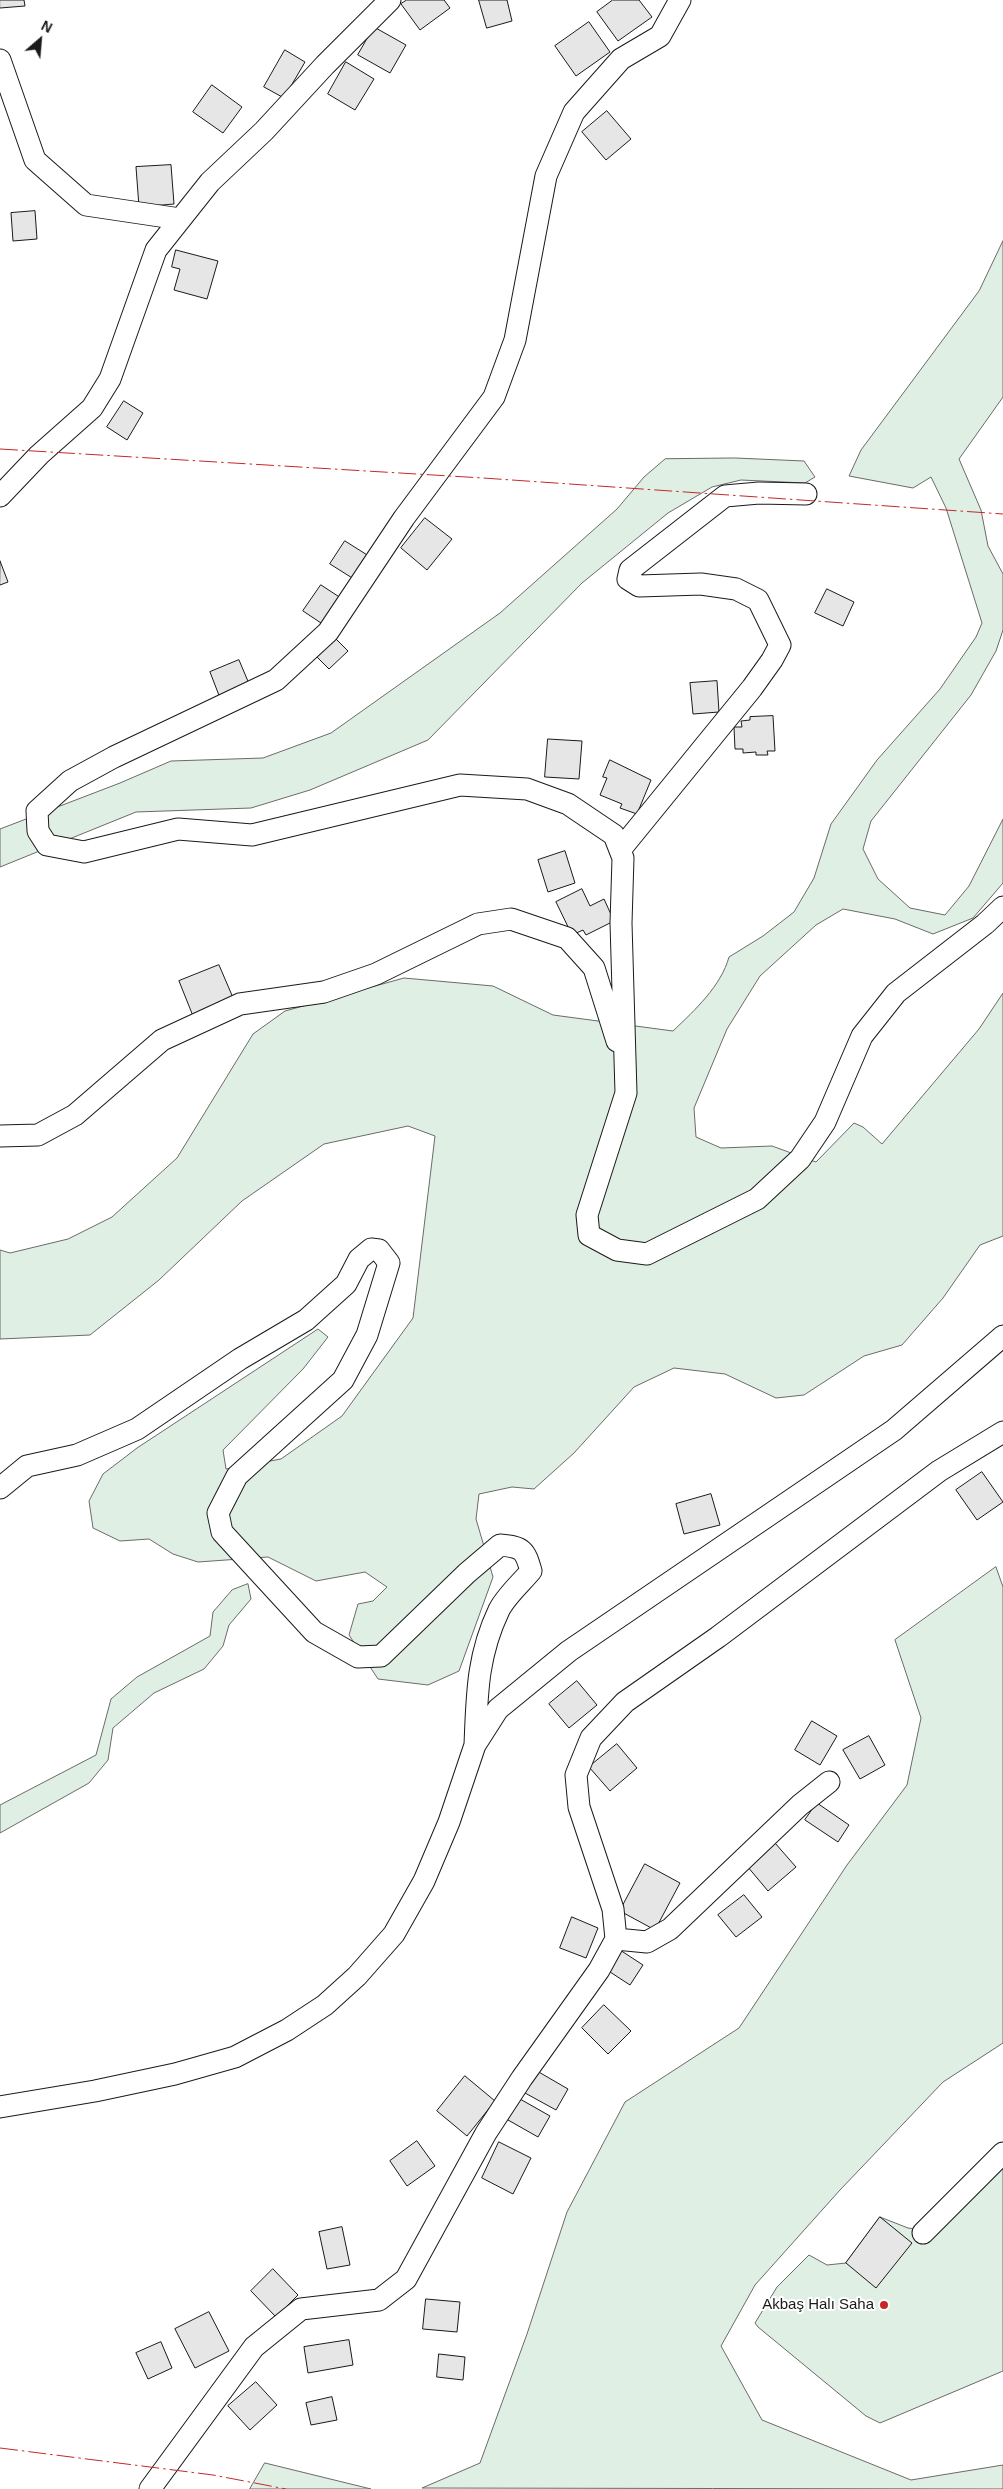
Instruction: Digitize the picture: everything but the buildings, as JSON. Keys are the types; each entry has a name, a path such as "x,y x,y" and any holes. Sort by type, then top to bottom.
{"street":[{"path":"0,496 39,455 92,408 110,379 156,250 180,219 210,182 264,131 325,64 390,0"},
{"path":"680,0 660,36 622,59 574,112 546,176 515,340 494,397 404,518 328,632 276,680 114,757 70,781 37,811 38,831 47,845 84,852 178,830 252,835 460,785 527,789 568,804 614,835 623,858 621,923 626,1093 587,1215 589,1235 616,1250 647,1254 757,1199 800,1159 825,1122 862,1036 896,993 985,924 1003,907"},
{"path":"0,60 35,160 86,206 180,219"},
{"path":"620,850 752,688 780,645 758,600 736,589 701,584 639,586 628,579 630,570 725,496 760,493 806,494"},
{"path":"0,1136 38,1135 75,1115 162,1040 240,1004 324,992 376,974 478,924 511,919 567,938 594,968 625,1065"},
{"path":"0,1488 27,1466 77,1455 137,1429 240,1359 306,1320 346,1284 359,1259 371,1249 380,1250 389,1264 367,1335 343,1380 237,1476 218,1513 222,1532 314,1632 358,1657 381,1656 467,1573 500,1545 516,1546 526,1553 531,1572 500,1608 484,1652 477,1679 475,1745"},
{"path":"0,2107 104,2089 175,2074 235,2058 287,2030 325,2005 357,1976 394,1934 403,1919 424,1881 449,1822 475,1745 498,1709 569,1651 894,1430 1003,1336"},
{"path":"150,2489 254,2347 301,2309 379,2300 406,2279 486,2133 598,1970 616,1939 613,1909 579,1807 576,1775 591,1738 625,1702 726,1631 939,1471 1003,1432"},
{"path":"616,1939 647,1942 670,1929 800,1805 829,1782"},
{"path":"923,2233 1003,2152"}],"green space":[{"path":"1003,241 1003,397 959,459 981,510 988,546 1003,574 1003,630 996,651 971,695 871,821 863,849 878,879 910,908 945,915 969,886 1003,819 1003,883 973,918 933,934 895,919 843,909 816,925 760,976 727,1029 694,1108 696,1137 721,1148 772,1146 816,1162 854,1123 863,1127 882,1144 979,1029 1003,993 1003,1236 980,1245 943,1298 902,1345 864,1356 804,1395 776,1398 725,1374 674,1368 634,1387 574,1453 534,1489 512,1487 479,1494 476,1519 493,1577 459,1671 428,1685 378,1679 349,1635 358,1604 373,1601 387,1587 365,1572 316,1581 268,1557 198,1562 173,1554 149,1539 120,1541 93,1528 89,1501 103,1474 137,1448 318,1329 328,1337 303,1369 223,1450 226,1469 281,1459 342,1416 413,1318 435,1136 408,1126 324,1144 242,1201 159,1280 90,1335 0,1339 0,1250 10,1253 68,1239 112,1217 177,1158 253,1034 285,1011 404,978 493,986 553,1015 673,1031 714,988 729,957 763,936 794,912 814,878 831,824 877,760 940,689 976,637 982,623 946,508 931,477 913,488 849,476 861,450 979,291"},
{"path":"735,458 804,461 815,477 805,483 741,480 712,487 668,513 582,583 428,740 310,790 251,808 136,812 0,867 0,829 120,783 171,761 263,758 331,733 500,613 617,509 644,477 665,459"},
{"path":"996,1567 1003,1587 1003,2043 943,2082 840,2190 755,2285 721,2346 762,2420 911,2480 1003,2465 1003,2489 422,2488 480,2463 527,2334 567,2212 625,2102 739,2028 847,1865 907,1785 921,1718 895,1640"},
{"path":"248,1584 251,1599 229,1625 223,1646 204,1669 154,1693 113,1728 108,1760 89,1783 0,1833 0,1805 96,1755 111,1699 137,1677 210,1636 213,1612 232,1590"},
{"name":"Akbaş Halı Saha","path":"1003,2166 1003,2371 880,2423 866,2416 755,2323 777,2287 809,2255 827,2265 846,2263 880,2217 908,2228 931,2231"},
{"path":"265,2463 371,2489 250,2489"}],"power":[{"path":"0,449 483,478 1003,514"},
{"path":"0,2448 213,2475 286,2489"}],"place":[{"name":"Akbaş Halı Saha","path":"884,2305"}]}
